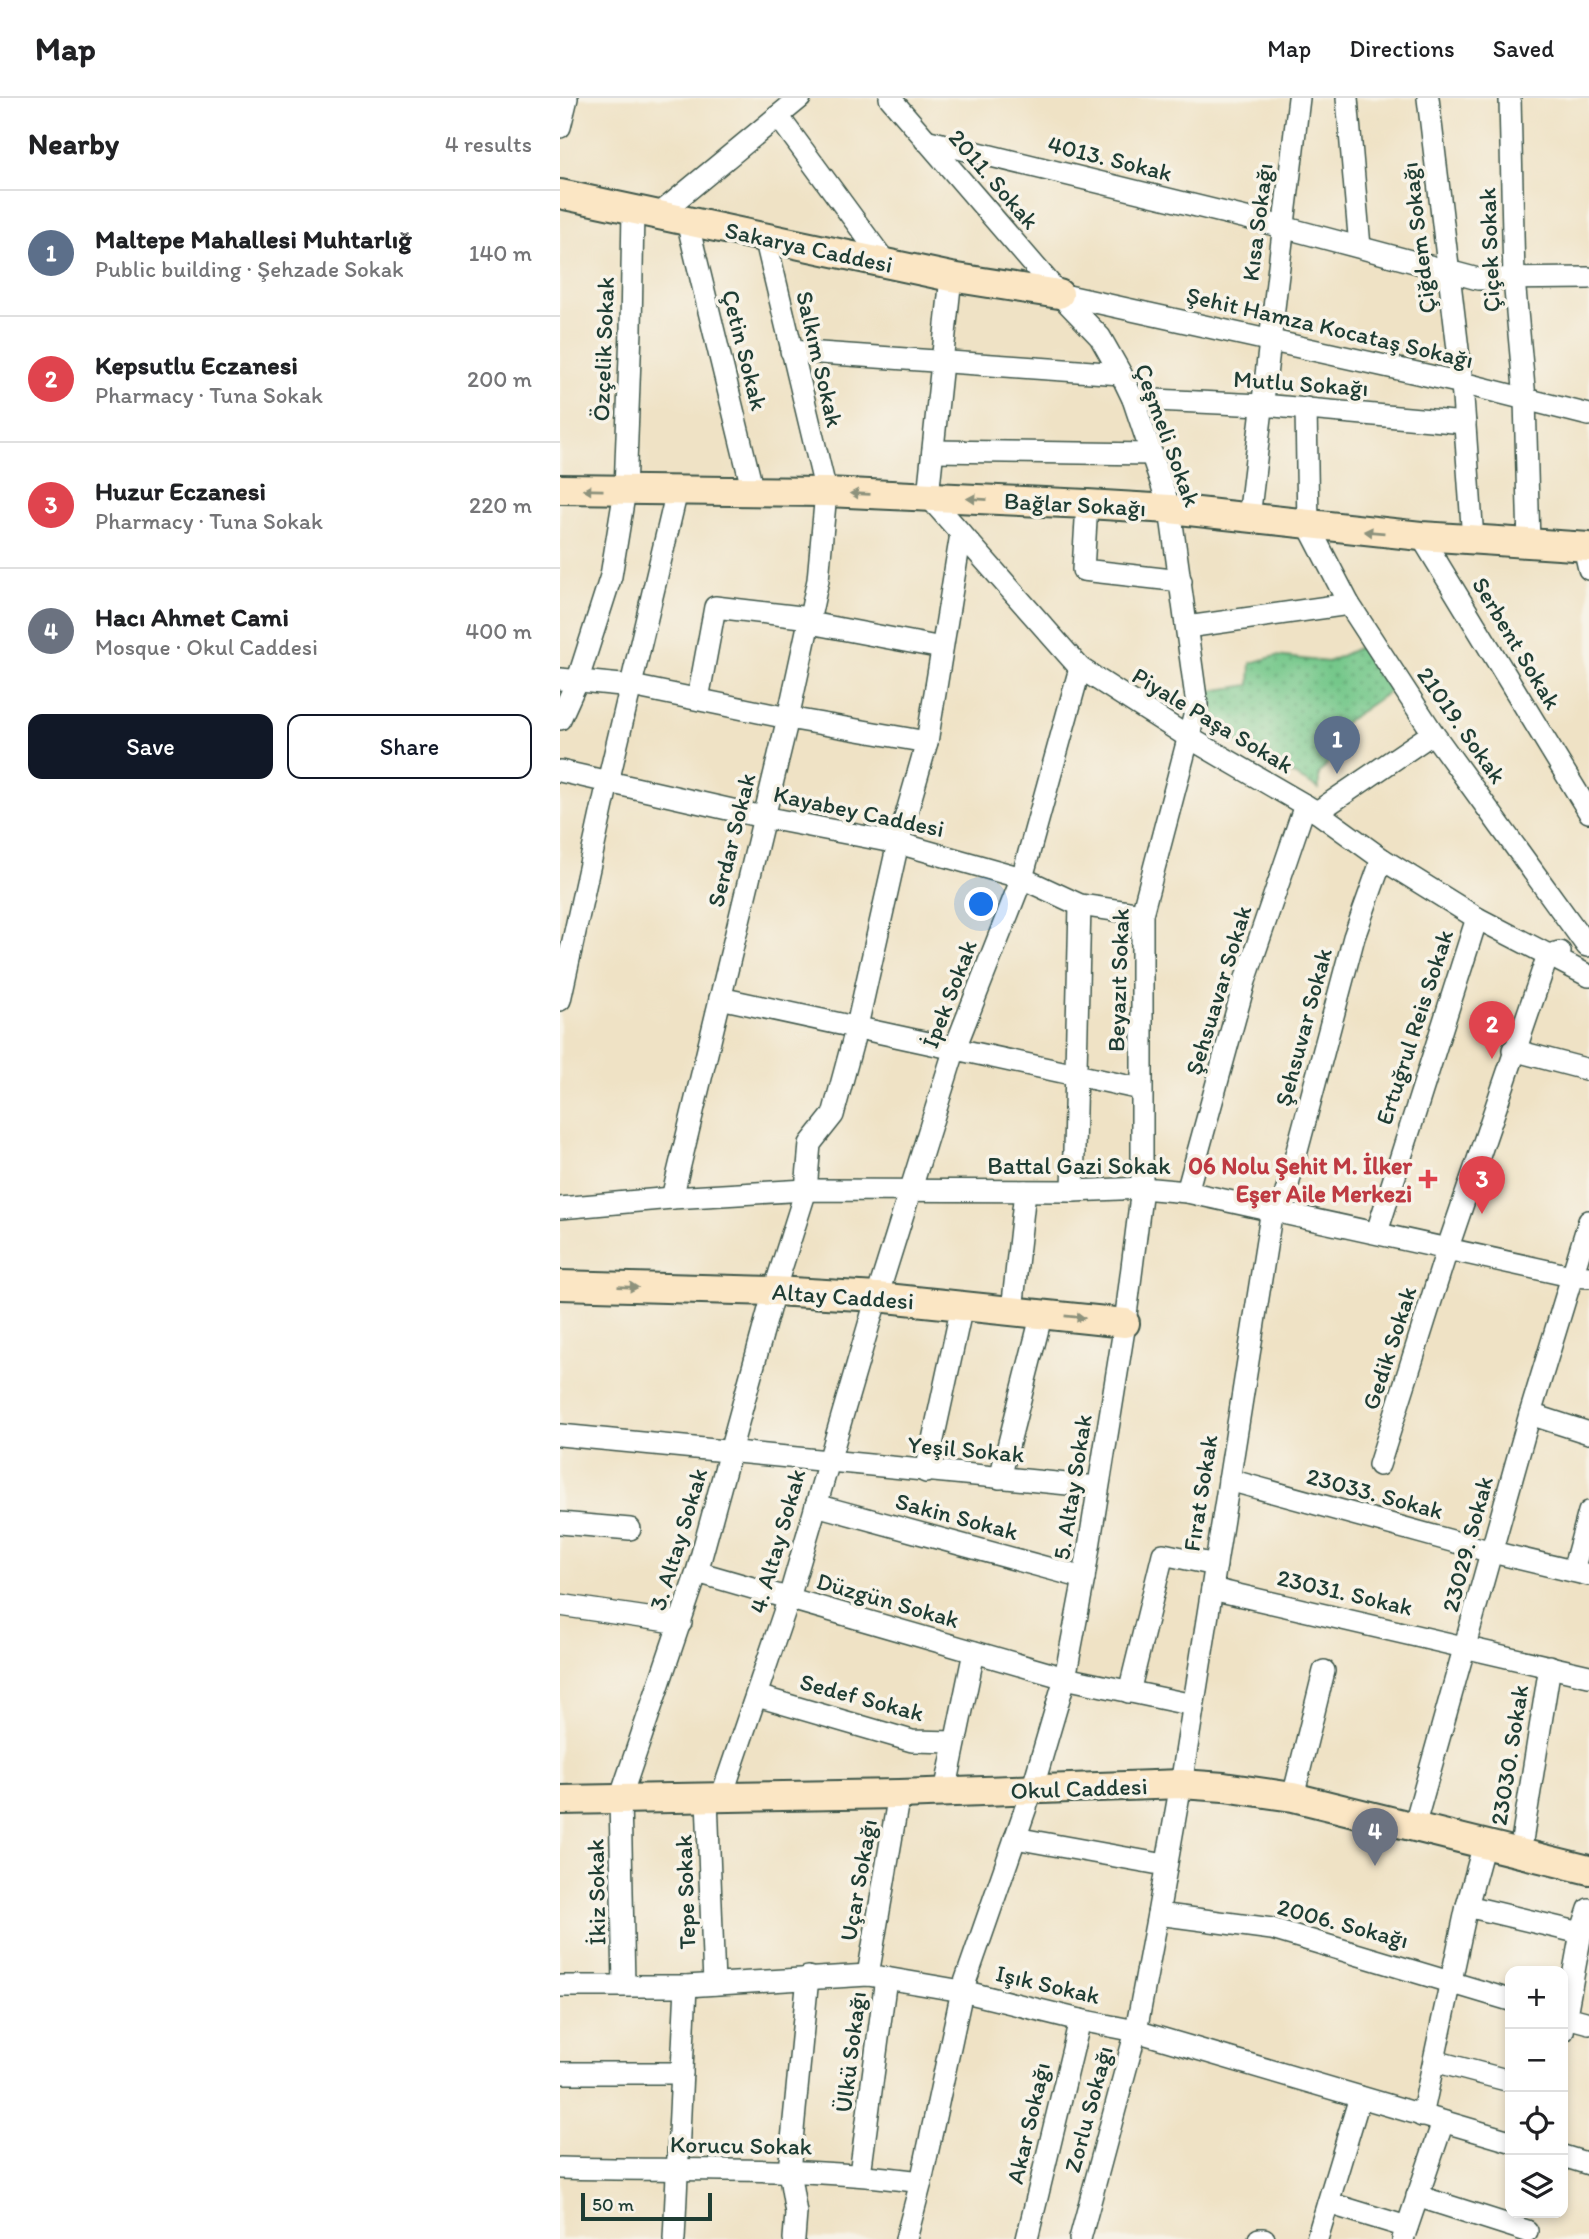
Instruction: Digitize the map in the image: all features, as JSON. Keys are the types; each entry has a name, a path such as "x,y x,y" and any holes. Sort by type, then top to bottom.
{"main road":[{"name":"Sakarya Caddesi","path":"560,194 951,277 1059,294"},
{"name":"Bağlar Sokağı","path":"560,489 826,492 1170,509 1308,525 1529,544 1587,555"},
{"name":"Altay Caddesi","path":"560,1285 877,1297 1125,1323"},
{"name":"Okul Caddesi","path":"560,1800 899,1794 1181,1784 1293,1797 1589,1870"}],"street":[{"path":"560,127 567,98"},
{"name":"2011. Sokak","path":"890,98 1059,294"},
{"name":"Kısa Sokağı","path":"1249,518 1299,98"},
{"path":"1347,98 1360,247"},
{"name":"Çiğdem Sokağı","path":"1428,98 1462,383 1473,540"},
{"name":"Çiçek Sokak","path":"1510,98 1514,279 1525,399 1529,544"},
{"path":"646,212 789,103 886,263"},
{"name":"4013. Sokak","path":"925,140 1283,227 1478,279 1589,278"},
{"name":"Özçelik Sokak","path":"560,719 569,679 611,576 625,490 631,330 646,212"},
{"name":"Çetin Sokak","path":"687,221 753,492"},
{"name":"Salkım Sokak","path":"765,237 826,492"},
{"path":"928,496 951,277"},
{"name":"Şehit Hamza Kocataş Sokağı","path":"1059,294 1462,383 1589,415"},
{"name":"Çeşmeli Sokak","path":"1059,294 1100,337 1121,374 1133,399 1170,509 1197,705 1188,737"},
{"path":"791,351 1121,374"},
{"name":"Mutlu Sokağı","path":"1133,399 1306,408 1465,423"},
{"path":"1306,408 1308,525"},
{"path":"933,451 1152,454"},
{"path":"560,1000 677,491"},
{"name":"Serdar Sokak","path":"672,1198 810,621 818,580 826,492"},
{"name":"Piyale Paşa Sokak","path":"928,496 1080,668 1188,737 1311,808 1382,859 1477,918 1589,976"},
{"path":"1087,504 1083,570 1181,582"},
{"name":"21019. Sokak","path":"1308,525 1349,604 1433,733 1588,946"},
{"name":"3. Altay Sokak","path":"620,1799 697,1572 774,1291 806,1190 810,1144 833,1115 857,1026 898,844 927,742 961,534"},
{"name":"Serbent Sokak","path":"1421,536 1589,812"},
{"path":"1187,627 1349,604"},
{"path":"698,699 715,607 810,621 942,648"},
{"name":"İpek Sokak","path":"877,1297 955,1048 1022,878 1080,668"},
{"path":"569,679 632,686 788,718 927,742"},
{"path":"1311,808 1433,733"},
{"name":"Beyazıt Sokak","path":"1142,1188 1142,914 1188,737"},
{"name":"Kayabey Caddesi","path":"560,771 763,817 898,844 1022,878 1080,905 1142,914"},
{"name":"Şehsuavar Sokak","path":"1188,1192 1245,981 1311,808"},
{"name":"Şehsuvar Sokak","path":"1276,1210 1354,936 1382,859"},
{"path":"1073,1191 1080,905"},
{"name":"Ertuğrul Reis Sokak","path":"1377,1232 1477,918"},
{"path":"1548,955 1588,946"},
{"name":"Gedik Sokak","path":"1379,1465 1513,1050 1548,955"},
{"path":"720,998 1141,1089"},
{"path":"1513,1050 1589,1070"},
{"name":"Battal Gazi Sokak","path":"560,1208 806,1190 1073,1191 1142,1188 1188,1192 1580,1277"},
{"name":"5. Altay Sokak","path":"906,2239 962,1991 1032,1790 1065,1678 1125,1323 1142,1188"},
{"path":"1012,1311 1025,1191"},
{"name":"Fırat Sokak","path":"1181,1784 1229,1480 1276,1210"},
{"name":"23029. Sokak","path":"1414,1826 1530,1414 1580,1277 1589,1221"},
{"name":"4. Altay Sokak","path":"714,1798 757,1696 789,1598 877,1297"},
{"path":"926,1472 962,1306"},
{"path":"1000,1478 1042,1313"},
{"path":"1530,1414 1589,1433"},
{"name":"Yeşil Sokak","path":"560,1435 1098,1487"},
{"name":"23033. Sokak","path":"1229,1480 1492,1552 1581,1573"},
{"name":"Sakin Sokak","path":"816,1505 1084,1578"},
{"path":"1581,1573 1589,1512"},
{"path":"560,1523 631,1529"},
{"path":"1129,1692 1163,1553 1216,1565"},
{"name":"Düzgün Sokak","path":"697,1572 1065,1678 1193,1705"},
{"name":"23031. Sokak","path":"1212,1589 1589,1676"},
{"path":"560,1605 681,1623"},
{"name":"Sedef Sokak","path":"945,1792 974,1652"},
{"name":"23030. Sokak","path":"1520,1853 1550,1665"},
{"path":"1293,1797 1324,1671"},
{"name":"Sedef Sokak","path":"757,1696 912,1741 955,1741"},
{"name":"Zorlu Sokağı","path":"1080,2239 1136,2031 1181,1784"},
{"name":"Uçar Sokağı","path":"877,1976 899,1794"},
{"name":"Tepe Sokak","path":"714,1798 714,1984"},
{"name":"İkiz Sokak","path":"620,1799 624,1985"},
{"path":"1015,1838 1165,1865"},
{"path":"1422,2116 1467,1906 1484,1844"},
{"path":"1467,1906 1581,1933"},
{"path":"1568,2000 1581,1933 1589,1909"},
{"name":"2006. Sokağı","path":"1158,1914 1272,1929 1505,1998"},
{"name":"Işık Sokak","path":"560,1986 686,1986 808,1977 877,1976 962,1991 1136,2031 1505,2140"},
{"name":"Ülkü Sokağı","path":"860,2174 877,1976"},
{"path":"794,2239 796,2213 789,2171 808,1977"},
{"path":"674,2239 686,1986"},
{"name":"Akar Sokağı","path":"1027,2239 1080,2020"},
{"path":"1568,2021 1589,2023"},
{"path":"1434,2061 1505,2080"},
{"path":"560,2073 682,2073"},
{"path":"1317,2239 1360,2097"},
{"path":"1328,2203 1405,2233 1443,2122"},
{"path":"1568,2158 1589,2164"},
{"name":"Korucu Sokak","path":"560,2168 789,2171 860,2174 921,2182"},
{"path":"1418,2196 1528,2227"}],"green space":[{"path":"1360,647 1393,689 1321,739 1332,758 1319,774 1319,789 1219,733 1210,691 1250,685 1251,663 1276,656 1328,662"}],"place":[{"name":"Maltepe Mahallesi Muhtarlığ","path":"1337,774"},
{"name":"Kepsutlu Eczanesi","path":"1492,1059"},
{"name":"06 Nolu Şehit M. İlker Eşer Aile Merkezi","path":"1428,1179"},
{"name":"Huzur Eczanesi","path":"1482,1214"},
{"name":"Hacı Ahmet Cami","path":"1375,1866"}]}
